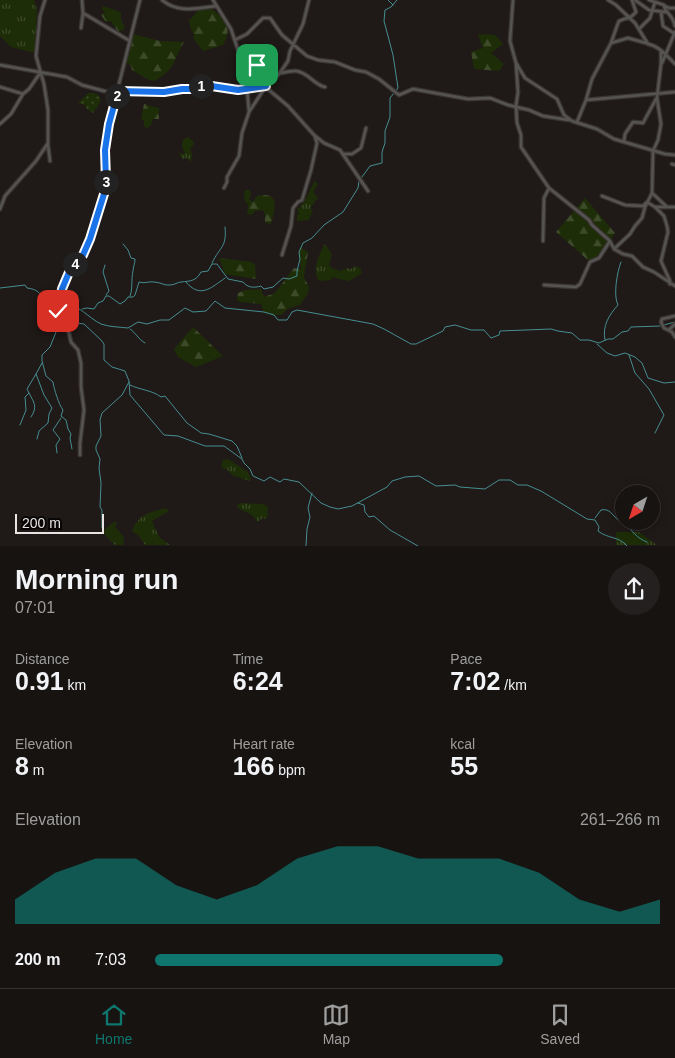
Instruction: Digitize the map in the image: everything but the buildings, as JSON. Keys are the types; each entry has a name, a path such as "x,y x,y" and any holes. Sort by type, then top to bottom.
{"street":[{"path":"45,0 36,40 36,56 44,84 48,110 50,161"},
{"path":"81,28 82,0"},
{"path":"80,454 84,410 80,363 78,350 71,342 68,329 58,314 58,304 70,270 83,255 90,239 104,194 106,181 105,150 109,124 140,0"},
{"path":"162,0 170,6 182,10 217,6"},
{"path":"213,0 231,29 236,45 242,55 248,89 249,112"},
{"path":"224,188 239,156 242,133 249,112 266,86 279,74 288,61 301,30 309,0"},
{"path":"513,0 510,42 516,64 518,92 516,106 517,123 522,135 521,147 550,188 583,215 610,241 614,249 622,254 632,256 643,267 675,286"},
{"path":"608,0 629,17 639,28 648,44"},
{"path":"614,0 616,5"},
{"path":"634,0 646,8 666,12 674,20"},
{"path":"577,122 594,74 611,42 616,26 619,22 636,12 634,0"},
{"path":"649,0 669,8 675,8"},
{"path":"639,28 648,21 654,1"},
{"path":"664,6 666,12"},
{"path":"661,12 663,26 675,33 662,64"},
{"path":"83,13 130,42"},
{"path":"675,14 675,26"},
{"path":"235,40 247,34 263,18 268,17 272,19 282,35 302,53 314,59 335,62 373,75 399,95 413,89 468,100 490,98 543,116 577,122 597,129 614,139 653,151 675,155"},
{"path":"611,42 628,38 653,45 675,64"},
{"path":"614,249 630,234 642,218 652,193 653,151 658,140 661,124 657,96 662,64 661,51"},
{"path":"242,55 255,63 266,86 288,106 315,136 343,153 368,191"},
{"path":"516,64 525,78 557,99 564,115 569,120"},
{"path":"0,65 67,77 94,89 118,91 164,92 194,89 205,85 231,90 266,86"},
{"path":"260,72 266,75 300,72 325,87"},
{"path":"0,124 16,108 23,94 29,89 40,73"},
{"path":"0,87 23,94"},
{"path":"586,100 657,96 675,92"},
{"path":"624,142 625,134 633,122 643,123 657,96"},
{"path":"343,153 352,154 361,148 366,128"},
{"path":"282,255 291,226 293,208 302,200 307,188 317,143 315,136"},
{"path":"0,209 5,196 36,161 48,143"},
{"path":"543,241 544,198 550,188"},
{"path":"652,193 667,206"},
{"path":"602,196 625,205 643,206 647,202"},
{"path":"647,202 664,216 668,232 661,259 670,284"},
{"path":"655,207 675,207"},
{"path":"544,284 576,287 580,284 590,262 599,258 610,241"},
{"path":"675,316 661,320 663,327 672,332 675,337"},
{"path":"669,330 675,324"}],"green space":[{"path":"0,0 34,0 37,9 35,53 11,47 0,36"},
{"path":"103,6 121,13 121,20 125,27 123,30 118,32 111,21 106,22 101,15 105,12 102,9"},
{"path":"209,7 226,23 228,33 223,45 203,51 193,38 194,35 189,21 200,8"},
{"path":"133,34 160,41 184,42 171,68 155,81 149,80 132,70 130,64 124,62"},
{"path":"478,35 495,35 503,44 491,53 504,64 499,71 474,69 471,52 483,48"},
{"path":"88,93 96,94 101,101 93,113 85,105 78,103"},
{"path":"144,104 159,108 159,119 153,119 151,125 147,128 141,119"},
{"path":"188,137 194,142 190,148 191,162 187,158 182,159 178,152 185,153 182,144 184,139"},
{"path":"315,181 318,184 313,192 318,198 310,208 313,210 309,220 297,221 297,215 299,214 297,209 305,200"},
{"path":"245,190 250,190 249,199 253,202 257,196 265,195 273,199 275,207 271,224 265,223 263,210 255,211 252,215 247,214 248,205 244,199"},
{"path":"585,198 615,233 599,258 590,262 556,232"},
{"path":"325,244 332,254 329,265 332,268 341,271 346,268 351,269 354,266 360,268 362,273 349,281 331,277 332,280 319,281 316,267 318,257"},
{"path":"300,247 308,252 304,277 309,287 308,293 300,305 287,309 282,315 274,315 264,312 261,304 237,300 238,293 245,290 261,289 264,297 275,293 294,268 301,269"},
{"path":"219,258 252,262 255,265 256,279 225,274"},
{"path":"193,327 223,356 196,367 178,357 174,349"},
{"path":"228,459 248,472 251,479 249,481 232,475 226,468 224,470 221,466 223,460"},
{"path":"240,503 264,504 268,507 267,519 263,518 257,522 250,514 236,506"},
{"path":"166,508 169,511 152,521 159,537 170,545 145,545 139,536 132,531 135,525 141,517"},
{"path":"115,521 117,523 115,527 124,537 123,545 115,545 105,535 104,530"},
{"path":"616,532 639,532 657,545 616,545"}],"waterway":[{"path":"388,0 393,5"},
{"path":"82,309 94,309 106,296 120,304 128,297 135,295 139,282 173,285 193,280 201,272 208,271 212,264 217,264 228,279 243,282 251,287 261,286 264,289 273,287 283,278 289,279 297,276 300,259 299,252 303,243 312,238 324,225 343,212 358,188 359,181 370,166 382,163 385,131 390,117 390,98 398,88 393,55 384,21 385,10 391,7 397,0"},
{"path":"212,263 224,243 225,227"},
{"path":"123,244 131,258 135,259 130,296"},
{"path":"605,340 604,330 607,321 618,305 616,284 621,262"},
{"path":"105,265 103,272 109,291 106,295"},
{"path":"186,282 191,287 201,291 210,288 225,278"},
{"path":"0,288 25,285 27,288 38,292 47,307 54,314 63,305 69,305 79,309 101,324 111,326 128,328 138,322 147,324 160,320 169,320 185,308 193,312 206,311 215,301 225,308 264,312 274,315 278,320 287,320 292,312 297,310 373,324 411,344 416,344 443,331 445,327 455,325 471,330 484,330 491,338 499,335 500,331 551,329 572,333 580,340 599,343 613,339 622,332 628,331 631,327 660,326 675,322"},
{"path":"59,311 77,323 84,324 101,340 104,344 104,360 112,367 125,371 129,381 130,395 164,435 178,436 205,446 224,446 242,459 253,476 264,481 270,477 280,482 284,479 299,482 321,503 338,509 352,506 387,487 392,481 405,477 419,476 436,486 455,485 485,489 499,480 510,480 518,485 527,485 541,491 587,519 595,520 599,527 598,531 627,546"},
{"path":"50,313 51,320 57,323 58,327 50,347 42,355 42,361 46,376 53,382 63,410 61,416 66,420 71,434 72,449"},
{"path":"130,329 145,343"},
{"path":"597,344 607,353 615,356 625,353 635,357 642,363 648,378 664,383 675,382"},
{"path":"629,355 635,373 649,389 664,415 655,433"},
{"path":"37,439 39,431 48,423 52,408 44,395 36,374 42,363"},
{"path":"20,425 26,410 25,397 29,393 27,389 36,374"},
{"path":"102,528 100,459 96,450 101,436 100,420 102,413 122,395 129,382"},
{"path":"130,385 161,397 165,396 187,423 201,433 232,441 237,446 242,458"},
{"path":"29,393 35,407 31,417"},
{"path":"57,453 56,445 60,439 53,430 61,418"},
{"path":"306,546 310,517 308,508 312,493"},
{"path":"358,503 364,505 365,512 369,517 374,516 390,530 418,546"},
{"path":"595,518 601,510 609,511 637,536 647,542"}],"route":[{"path":"58,311 62,289 70,270 83,255 104,194 106,181 105,150 109,124 118,91 164,92 194,89 205,85 231,90 266,86 257,65"}]}
